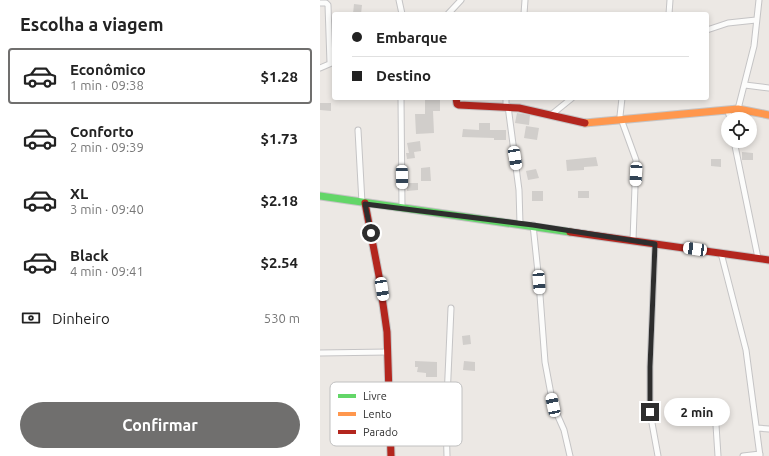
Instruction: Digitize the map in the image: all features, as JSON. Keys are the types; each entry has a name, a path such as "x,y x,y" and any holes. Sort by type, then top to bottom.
{"street":[{"path":"399,0 402,12"},
{"path":"450,12 461,0"},
{"path":"524,12 525,0"},
{"path":"669,12 670,0"},
{"path":"738,109 754,46 759,0"},
{"path":"320,68 332,63 328,5 322,2"},
{"path":"709,29 728,23 756,20"},
{"path":"745,85 769,88"},
{"path":"401,100 402,208"},
{"path":"456,100 459,105 507,106 540,112 573,122 588,123 738,109 769,115"},
{"path":"506,100 518,183 520,224"},
{"path":"551,115 570,100"},
{"path":"622,100 620,112 636,160 633,240"},
{"path":"358,130 364,203 384,302 389,382"},
{"path":"735,148 758,258"},
{"path":"320,196 533,225 769,260"},
{"path":"533,225 545,362 553,405 564,430 570,456"},
{"path":"655,244 650,367 650,412 658,456"},
{"path":"721,253 746,350 760,455 743,456"},
{"path":"448,382 451,308"},
{"path":"320,353 388,352"},
{"path":"716,425 718,456"},
{"path":"757,428 769,429"},
{"path":"391,446 391,456"},
{"path":"447,446 447,456"}],"building":[{"path":"354,4 362,5 361,12 353,12"},
{"path":"425,100 440,100 440,111 433,111 434,133 416,134 415,114 425,114"},
{"path":"320,103 331,103 331,111 320,110"},
{"path":"517,113 530,115 529,125 515,123"},
{"path":"479,123 490,123 490,130 506,130 506,140 462,137 463,129 479,130"},
{"path":"526,126 539,128 537,140 524,138"},
{"path":"420,141 421,151 414,152 415,158 407,159 406,153 409,153 407,143"},
{"path":"742,152 753,153 753,160 742,160"},
{"path":"596,157 598,166 584,167 584,170 567,171 566,160"},
{"path":"711,159 721,159 721,167 711,166"},
{"path":"430,167 431,181 421,181 421,168"},
{"path":"536,169 539,178 528,180 526,171"},
{"path":"407,183 418,183 418,190 407,191"},
{"path":"532,191 543,191 543,201 532,201"},
{"path":"578,191 589,191 589,198 578,198"},
{"path":"470,335 471,344 463,345 462,336"},
{"path":"415,361 437,362 437,377 426,377 426,373 417,372 418,367 415,367"},
{"path":"464,361 475,362 475,371 463,370"}],"traffic: fast":[{"path":"320,196 570,232"}],"traffic: slow":[{"path":"585,123 738,109 769,115"}],"traffic: jam":[{"path":"456,100 457,104 459,105 519,108 585,123"},
{"path":"365,203 379,276 387,332 389,382"},
{"path":"570,232 769,260"},
{"path":"391,446 391,456"}],"route":[{"path":"371,233 365,204 533,225 655,244 650,367 650,412"}]}
